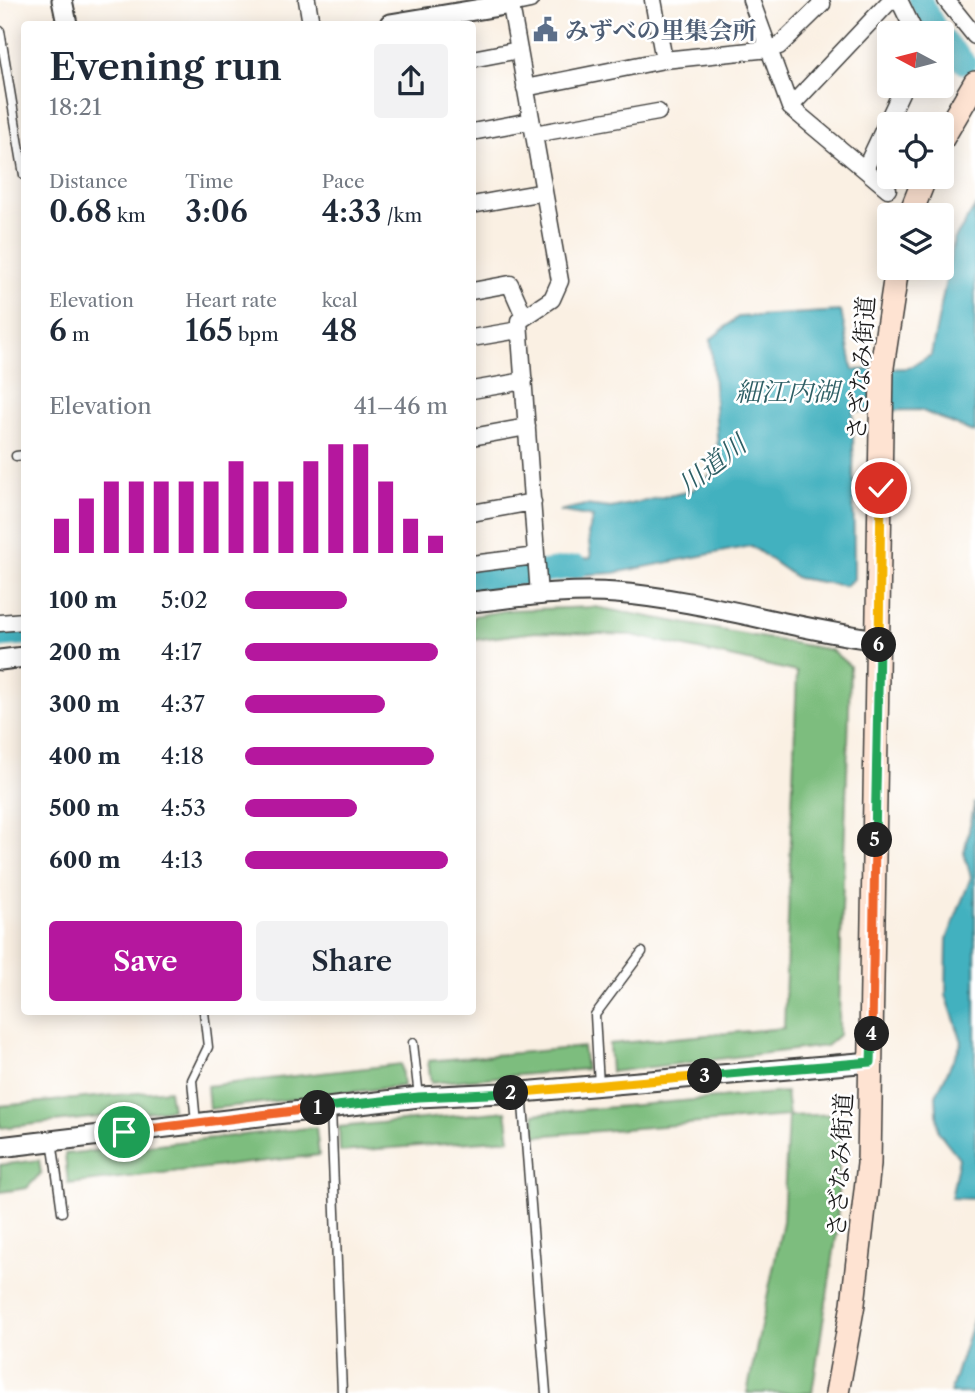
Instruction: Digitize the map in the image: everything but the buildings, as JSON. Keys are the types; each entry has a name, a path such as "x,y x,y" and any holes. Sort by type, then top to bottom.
{"main road":[{"path":"954,119 975,83"},
{"name":"さざなみ街道","path":"837,1393 862,1242 869,1164 883,367 895,280"}],"street":[{"path":"62,0 66,21"},
{"path":"307,0 310,21"},
{"path":"406,21 530,0"},
{"path":"653,0 664,60"},
{"path":"751,0 790,107 877,179"},
{"path":"525,88 664,60 769,49 779,46 822,4 820,0"},
{"path":"790,107 891,0"},
{"path":"899,0 909,21"},
{"path":"946,0 975,36"},
{"path":"476,337 522,323 552,299 560,285 510,2"},
{"path":"476,58 519,50"},
{"path":"865,169 898,98"},
{"path":"476,132 658,111"},
{"path":"476,204 544,192"},
{"path":"476,290 510,284 522,323 539,589"},
{"path":"476,389 524,381"},
{"path":"476,437 527,427"},
{"path":"476,512 533,502"},
{"path":"476,564 536,559"},
{"path":"476,601 539,589 615,593 722,609 879,640"},
{"path":"0,624 21,621"},
{"path":"0,660 21,657"},
{"path":"0,1147 419,1097 522,1092 871,1062"}],"lane":[{"path":"0,31 21,157"},
{"path":"599,1085 595,1015 642,952"},
{"path":"197,1123 192,1080 208,1047 204,1015"},
{"path":"413,1043 419,1097"},
{"path":"522,1092 546,1393"},
{"path":"331,1107 342,1393"},
{"path":"52,1140 62,1212"}],"green space":[{"path":"595,607 831,650 850,666 839,1035 826,1046 611,1072 609,1044 784,1028 797,672 632,635 536,632 476,640 476,616 510,610"},
{"path":"583,1047 586,1069 431,1083 428,1061"},
{"path":"401,1064 403,1086 209,1109 207,1086"},
{"path":"169,1090 172,1109 0,1128 0,1106"},
{"path":"786,1092 789,1116 840,1114 837,1232 812,1393 747,1393 783,1221 788,1116 536,1136 534,1114"},
{"path":"506,1111 510,1139 340,1152 339,1127"},
{"path":"316,1127 319,1155 68,1184 65,1154"},
{"path":"39,1160 41,1173 27,1188 0,1192 0,1165"}],"water":[{"name":"細江内湖","path":"975,207 975,433 920,410 853,411 854,579 845,586 797,578 751,546 614,573 549,577 546,567 591,558 588,534 593,517 559,511 585,505 611,508 691,491 719,468 711,339 738,317 841,311 853,370 908,368 931,355 946,280 954,280 954,240"},
{"path":"975,802 975,1199 951,1198 959,1158 938,1131 936,1095 962,1042 946,995 947,939 971,877 964,853"},
{"path":"975,1314 975,1393 950,1393"}],"waterway":[{"path":"920,0 931,21"},
{"path":"954,51 965,63"},
{"name":"川道川","path":"476,580 577,567"},
{"name":"川道川","path":"0,636 21,634"}],"place":[{"name":"みずべの里集会所","path":"545,30"}],"route":[{"path":"124,1132 419,1097 522,1092 871,1062 881,488"}]}
